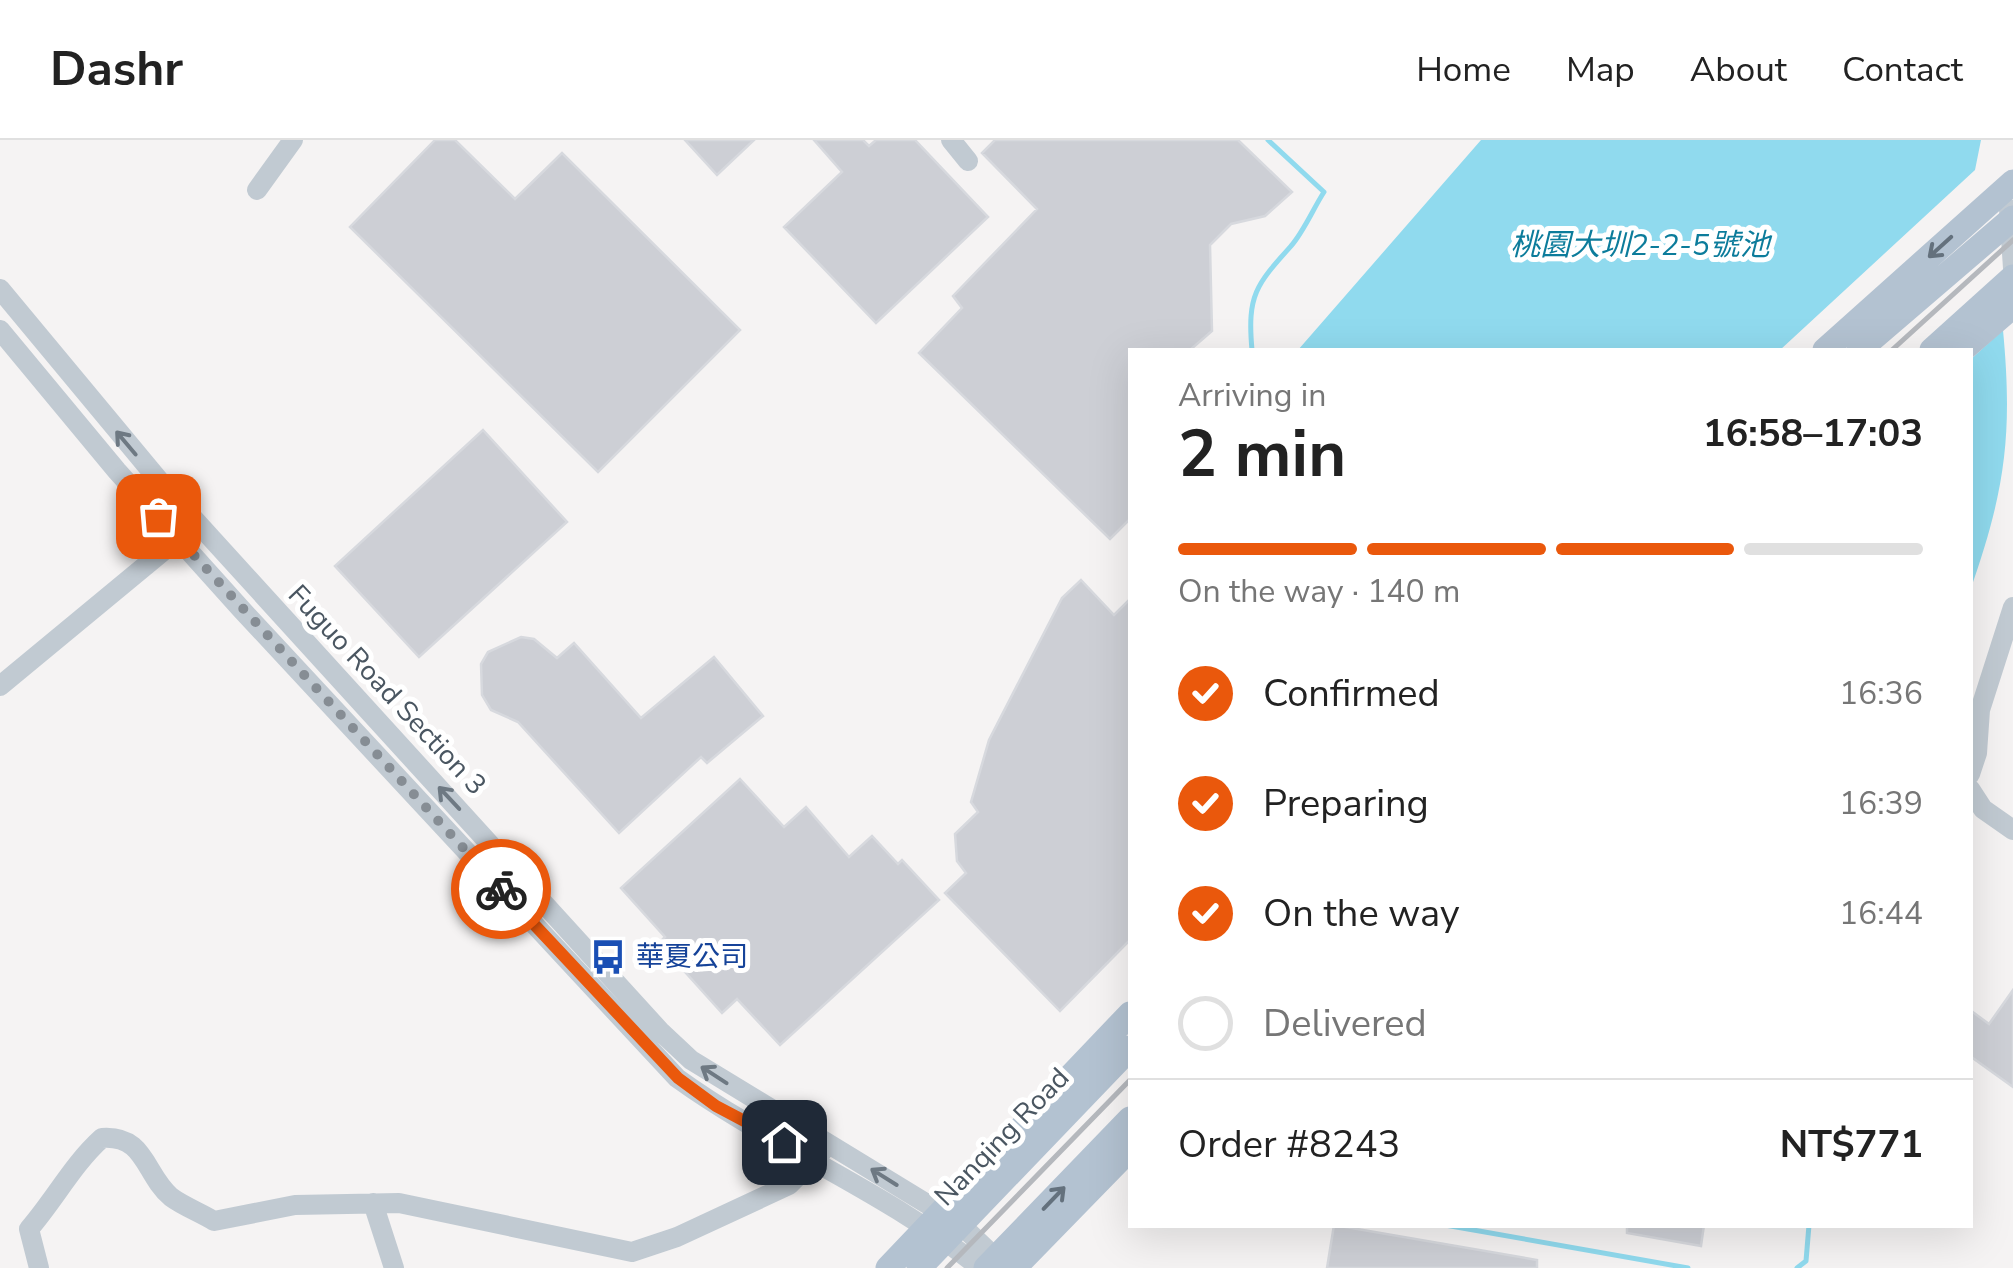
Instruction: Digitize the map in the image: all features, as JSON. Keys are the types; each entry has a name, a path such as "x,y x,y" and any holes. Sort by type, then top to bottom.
{"main road":[{"path":"1826,348 2012,182"},
{"path":"1861,348 2011,220"},
{"path":"1934,348 2013,277"},
{"path":"1964,348 2013,306"},
{"path":"888,1268 943,1226 1063,1084 1128,1016"},
{"name":"Nanqing Road","path":"919,1268 943,1226 1012,1168 1128,1050"},
{"path":"1012,1168 1063,1084"},
{"path":"997,1266 1128,1121"},
{"path":"997,1266 1128,1151"}],"street":[{"path":"257,190 293,140"},
{"path":"951,140 968,161"},
{"path":"2012,182 2013,268"},
{"name":"Fuguo Road Section 3","path":"0,289 162,484 691,1060 828,1141 997,1266"},
{"name":"Fuguo Road Section 3","path":"0,330 242,610 678,1078 716,1106 943,1226"},
{"path":"0,686 179,538"},
{"path":"242,610 261,594"},
{"path":"1973,774 1980,710 2013,606"},
{"path":"1973,793 2013,830"},
{"path":"524,914 539,896"},
{"path":"38,1268 29,1229 64,1189 82,1157 102,1138 131,1143 147,1157 157,1180 172,1197 214,1221 295,1205 373,1203 437,1208 632,1252 677,1237 789,1185 817,1160 828,1141"},
{"path":"373,1203 394,1268"}],"water":[{"name":"桃園大圳2-2-5號池","path":"1481,140 1981,140 1975,170 1782,348 1300,348"},
{"path":"2003,330 2007,401 2003,463 1991,523 1973,581 1973,357"}],"building":[{"path":"435,140 455,140 515,199 562,153 740,330 598,472 350,227"},
{"path":"685,140 754,140 717,175"},
{"path":"814,140 863,140 869,146 876,140 915,140 988,217 876,323 784,227 842,172"},
{"path":"995,140 1238,140 1292,192 1265,216 1231,224 1210,245 1212,331 1192,348 1128,348 1128,521 1110,539 919,353 962,308 953,296 1037,209 982,153"},
{"path":"483,430 567,522 419,657 335,566"},
{"path":"1081,580 1114,615 1128,601 1128,942 1060,1011 945,893 966,873 957,861 955,834 978,812 971,802 989,740 1062,598"},
{"path":"521,637 534,639 557,658 574,643 641,718 714,657 763,716 707,763 701,757 619,833 518,722 491,710 482,695 481,664 488,652"},
{"path":"740,779 784,827 806,807 849,857 872,836 898,864 902,860 939,900 780,1045 737,999 722,1013 659,943 665,937 621,888"},
{"path":"2013,990 2013,1087 1973,1058 1973,1012 1989,1024"},
{"path":"1334,1228 1537,1260 1537,1268 1327,1268"},
{"path":"1627,1228 1704,1228 1701,1246 1627,1233"}],"waterway":[{"path":"1252,348 1251,316 1256,292 1300,234 1324,192 1268,140"},
{"path":"1462,1228 1688,1268"},
{"path":"1797,1268 1806,1261 1809,1228"}],"railway":[{"path":"1894,348 2013,240"},
{"path":"947,1268 1128,1082"}],"way so far":[{"path":"158,516 501,889"}],"place":[{"name":"華夏公司","path":"608,957"}],"route":[{"path":"501,889 678,1078 716,1106 784,1142"}]}
